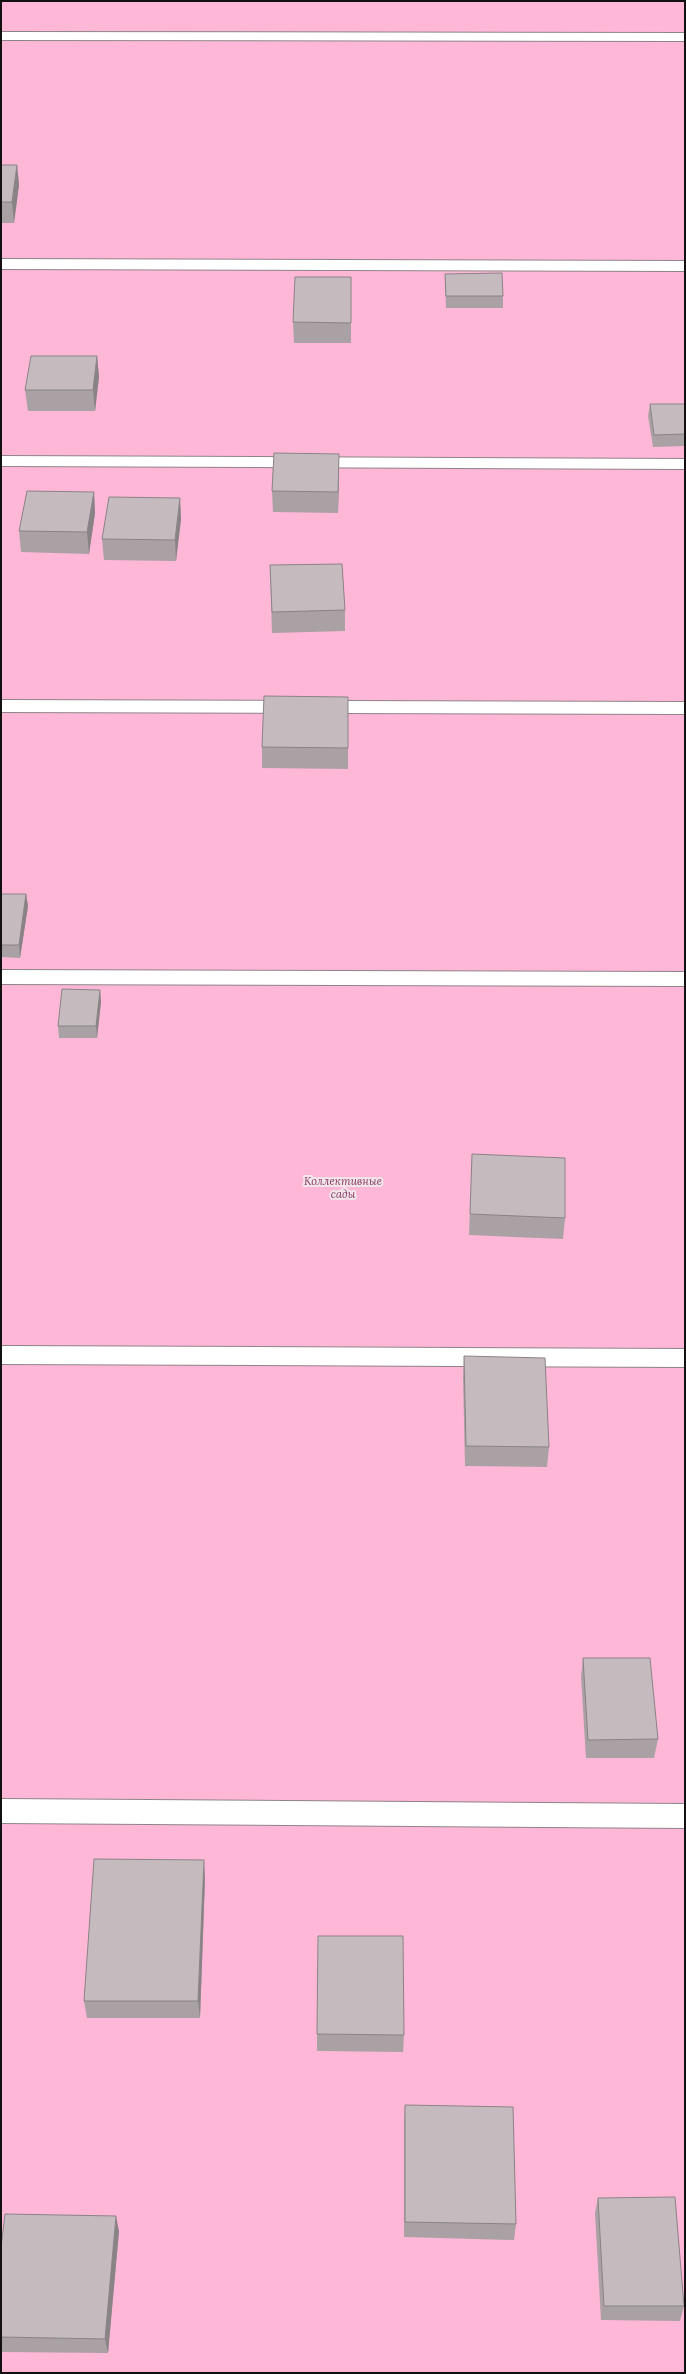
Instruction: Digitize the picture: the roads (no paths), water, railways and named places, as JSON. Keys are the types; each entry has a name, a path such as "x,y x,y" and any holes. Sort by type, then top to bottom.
{"lane":[{"path":"1,36 685,37"},
{"path":"1,264 685,266"},
{"path":"1,461 685,464"},
{"path":"1,706 685,708"},
{"path":"1,977 685,979"},
{"path":"1,1355 685,1358"},
{"path":"1,1811 685,1816"}],"park label":[{"name":"Коллективные сады","path":"343,1187"}]}
